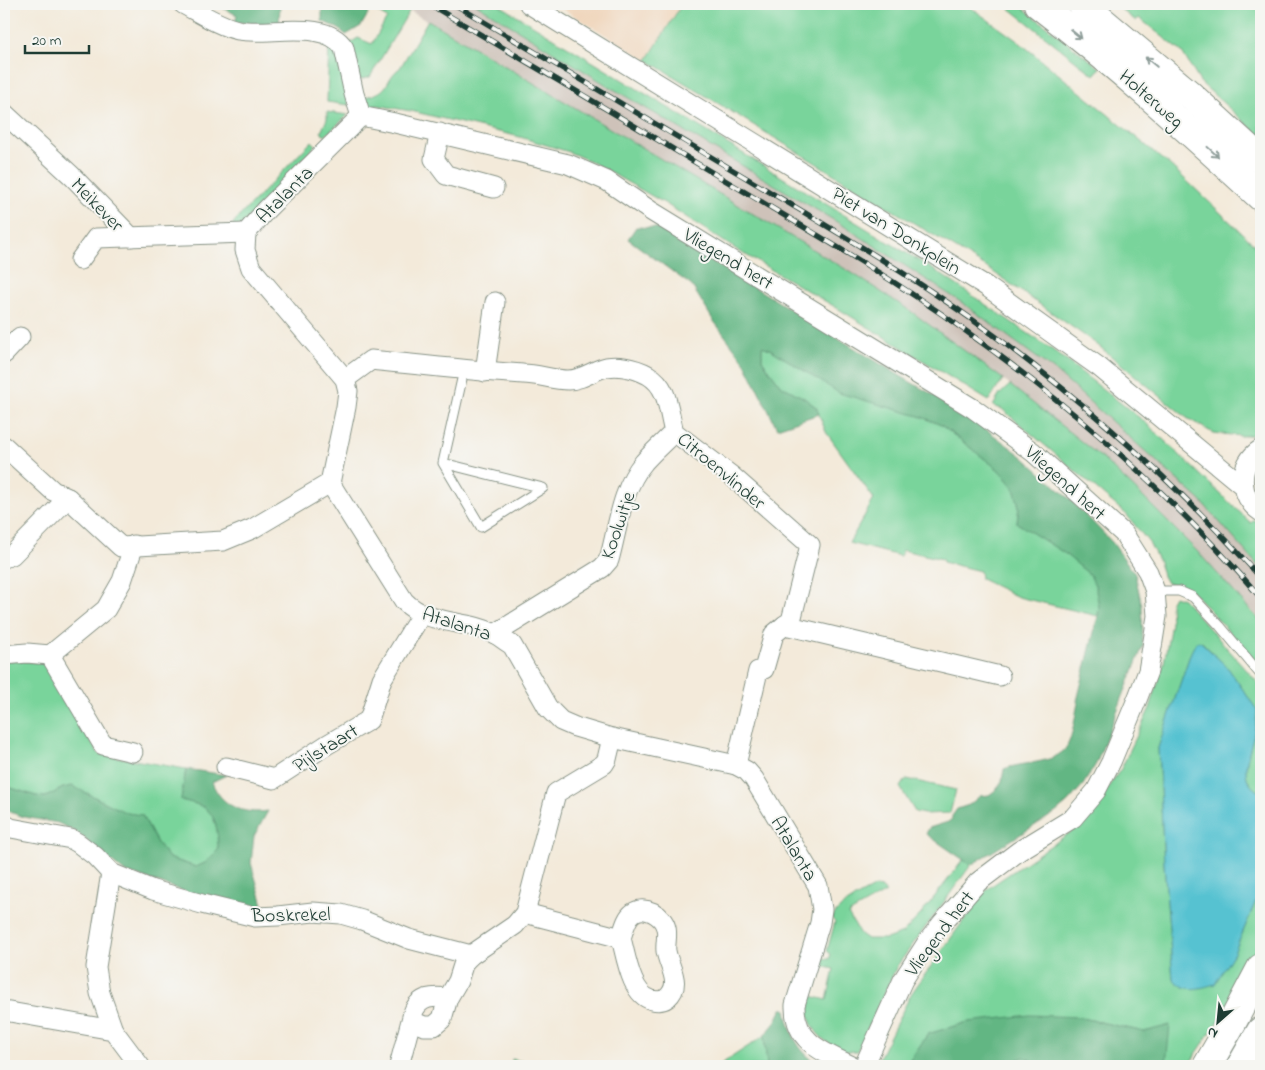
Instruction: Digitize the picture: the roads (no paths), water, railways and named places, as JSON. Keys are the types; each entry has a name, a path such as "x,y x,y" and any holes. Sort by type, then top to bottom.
{"main road":[{"name":"Holterweg","path":"1038,4 1121,71 1261,197"},
{"name":"Holterweg","path":"1082,4 1188,94 1261,160"},
{"path":"1207,1066 1261,968"},
{"path":"1241,1066 1261,1031"}],"street":[{"path":"183,4 212,20 239,30 317,31 333,36 340,41 344,48 361,116"},
{"name":"Piet van Donkplein","path":"529,4 986,286 1100,367 1243,486 1246,496 1252,505 1261,512"},
{"name":"Meikever","path":"4,113 72,176 131,237 246,233"},
{"name":"Vliegend hert","path":"361,116 568,164 607,181 668,221 974,409 1033,452 1124,534 1148,572 1155,591 1157,616 1148,671 1111,762 1096,791 1073,818 1019,851 978,882 942,922 903,980 864,1066"},
{"name":"Atalanta","path":"345,379 251,268 245,250 246,233 266,210 361,116"},
{"path":"440,133 434,159 446,175 494,188"},
{"path":"80,260 96,238 131,237"},
{"path":"485,372 495,302"},
{"path":"4,354 20,337"},
{"name":"Citroenvlinder","path":"345,379 370,360 571,380 602,368 614,367 638,370 650,376 666,394 674,432 714,462 810,545 791,621 774,634 764,669 758,671 736,765"},
{"path":"4,446 53,491 68,498 121,547 223,541 252,529 330,483 346,406 348,390 345,379"},
{"name":"Koolwitje","path":"494,634 602,568 609,560 625,498 635,476 643,463 674,432"},
{"path":"1243,486 1246,466 1251,457 1261,449"},
{"name":"Atalanta","path":"330,483 404,601 421,615 494,634 512,645 548,708 561,721 612,738 736,765 747,771 754,779 818,886 822,909 820,923 795,1004 795,1014 800,1031 809,1043 852,1066"},
{"path":"4,558 12,556 68,498"},
{"path":"4,655 26,653 50,655 106,609 122,581 134,545"},
{"name":"Pijlstaart","path":"226,767 274,779 369,720 382,679 421,615"},
{"path":"784,625 1000,676"},
{"path":"50,655 103,744 133,752"},
{"path":"412,1021 424,1026 434,1026 442,1019 446,1012 448,998 458,981 464,962 471,954 515,926 525,913 556,793 604,764 612,738"},
{"name":"Boskrekel","path":"4,824 11,828 71,840 95,856 111,873 153,890 238,914 255,917 313,912 341,914 362,920 409,939 471,954"},
{"path":"111,873 96,967 96,980 113,1030 133,1063"},
{"path":"525,913 621,938"},
{"path":"399,1066 414,1009 424,999 435,996 448,998"},
{"path":"4,1011 113,1030"}],"lane":[{"path":"443,462 543,488 482,527 443,462 464,370"},
{"path":"1155,591 1179,591 1193,597 1261,675"}],"water":[{"path":"1196,642 1201,642 1228,668 1257,710 1255,730 1246,770 1249,783 1261,793 1261,889 1234,953 1215,984 1192,989 1183,986 1173,979 1164,864 1158,748"}],"railway":[{"path":"429,4 842,250 903,288 963,329 1043,389 1120,454 1193,524 1261,598"},
{"path":"454,4 836,232 901,272 995,336 1101,420 1134,450 1199,512 1261,578"}]}
